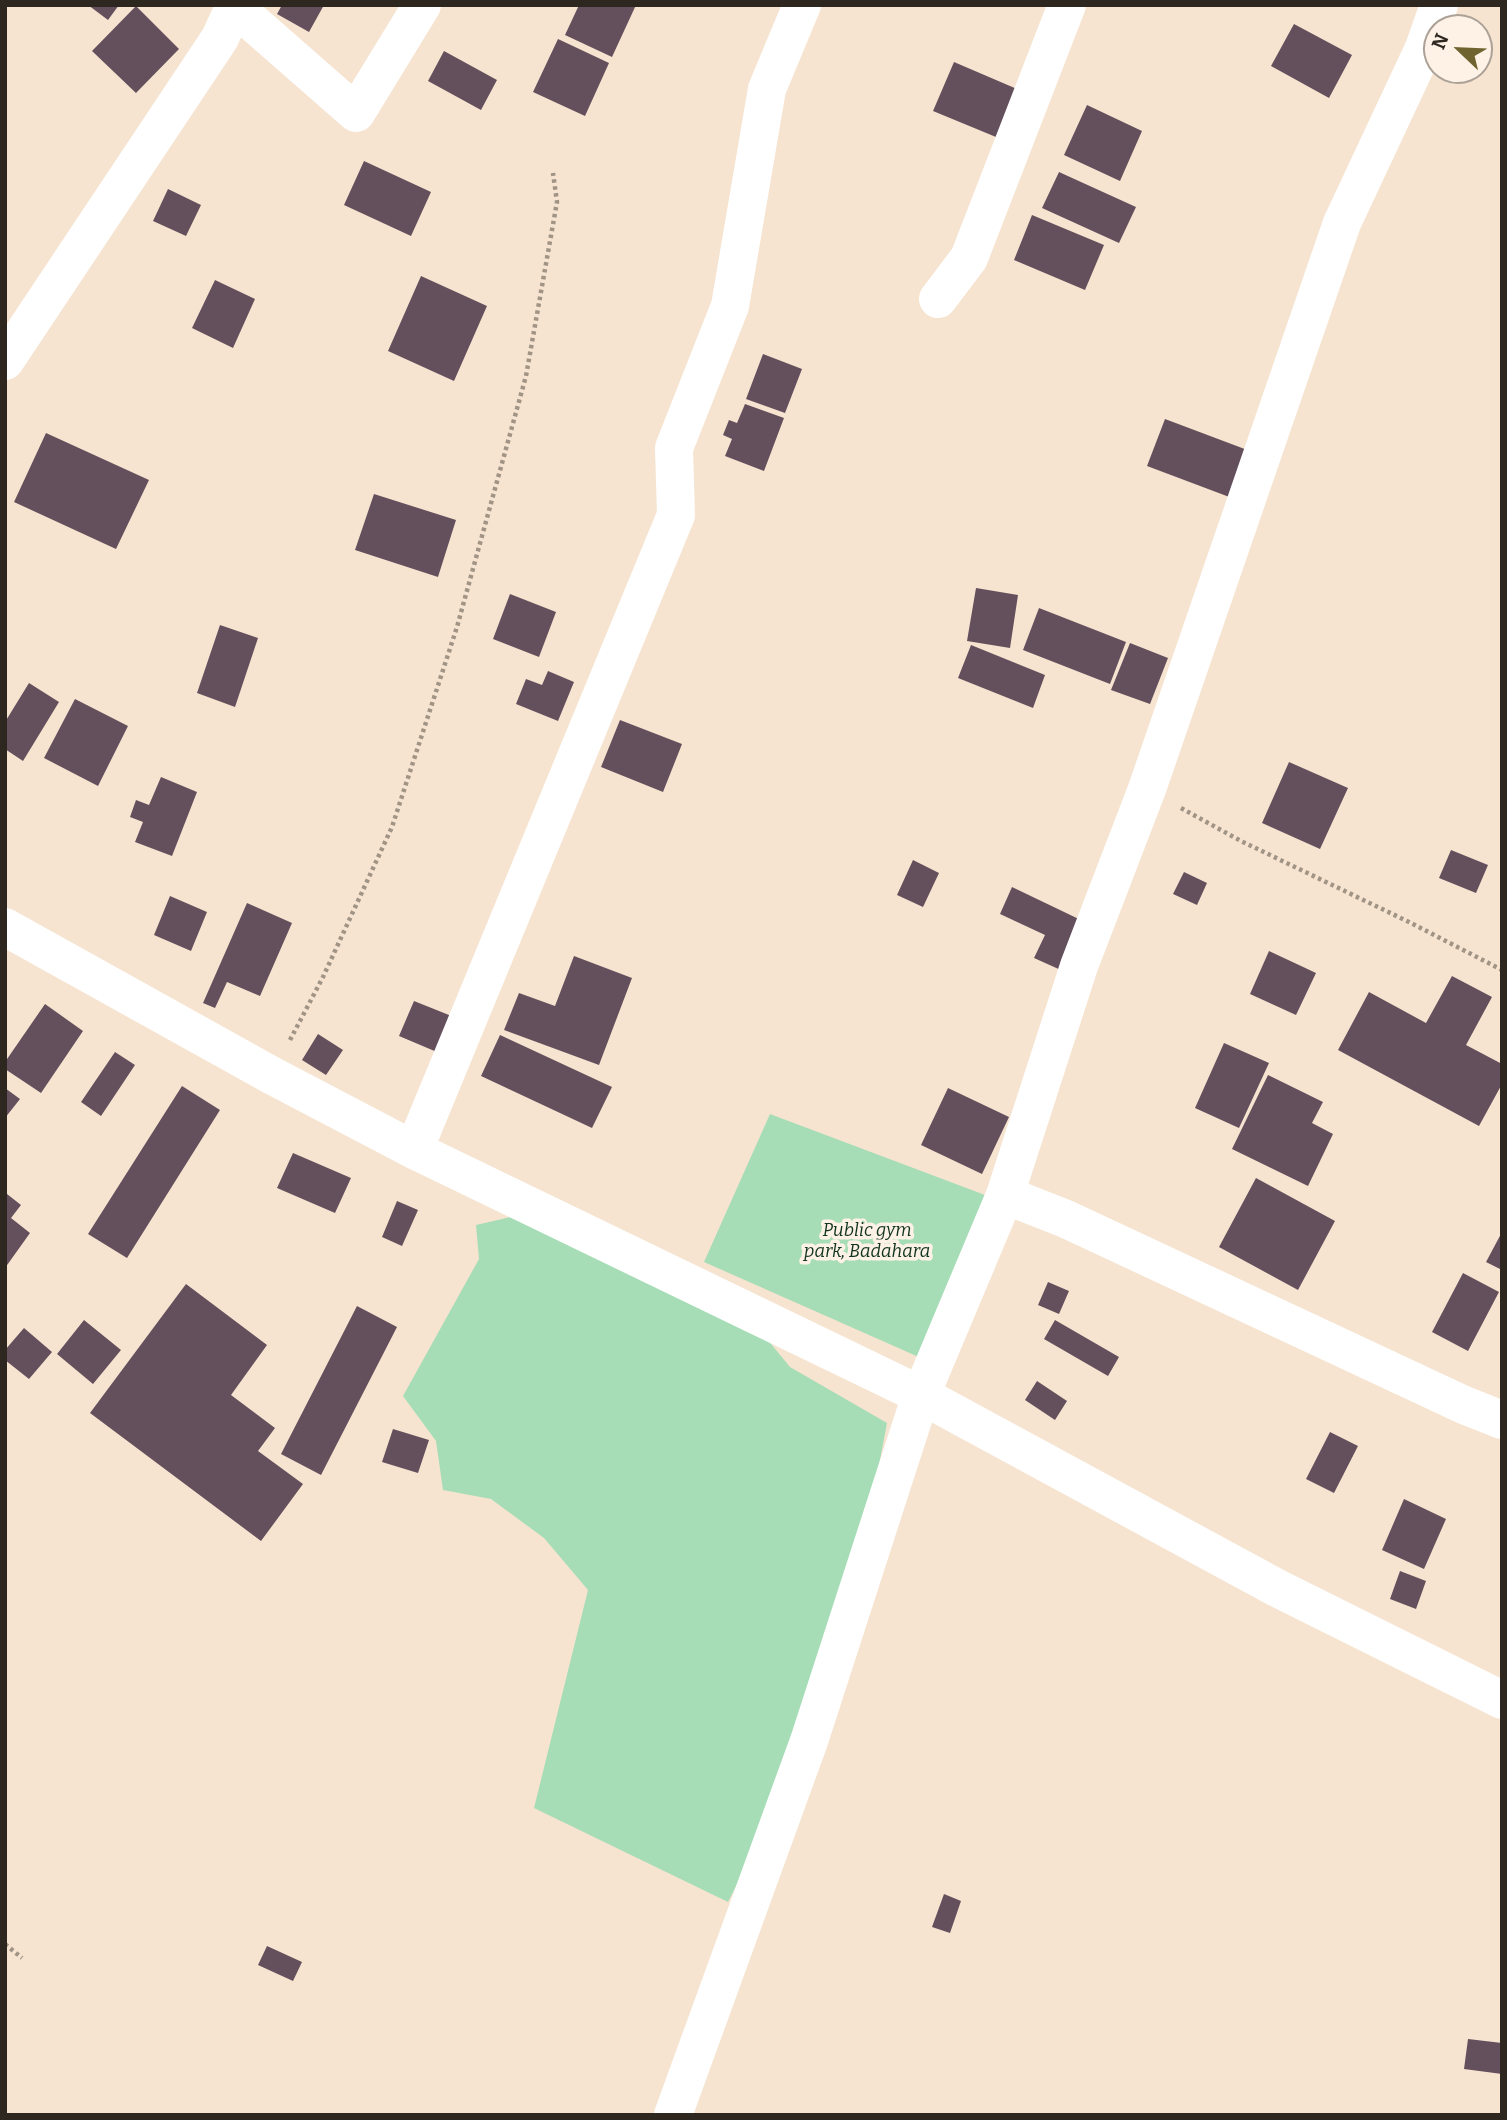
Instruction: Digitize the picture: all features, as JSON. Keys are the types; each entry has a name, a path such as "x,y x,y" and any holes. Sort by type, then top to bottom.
{"street":[{"path":"5,361 220,38 235,6 356,113 422,5"},
{"path":"414,1150 676,515 674,448 730,306 768,89 802,5"},
{"path":"938,299 969,258 1067,5"},
{"path":"673,2115 809,1741 921,1395 1005,1195 1079,966 1147,789 1342,223 1424,48 1439,5"},
{"path":"5,927 271,1075 414,1150 921,1395 1277,1588 1502,1700"},
{"path":"1005,1195 1066,1219 1464,1405 1502,1420"}],"path":[{"path":"271,1075 323,977 393,827 457,627 526,376 557,202 553,173"},
{"path":"1147,789 1241,841 1502,970"},
{"path":"5,1944 22,1958"}],"green space":[{"name":"Public gym park, Badahara","path":"770,1114 985,1195 921,1358 704,1262"},
{"path":"515,1216 753,1322 790,1367 887,1423 865,1540 767,1825 728,1902 534,1808 588,1590 544,1538 491,1499 443,1490 436,1441 403,1396 479,1259 476,1225"}],"building":[{"path":"88,5 119,5 108,20"},
{"path":"282,5 324,5 309,32 277,14"},
{"path":"579,5 636,5 612,57 565,35"},
{"path":"136,6 179,49 136,93 92,51"},
{"path":"1294,24 1352,55 1329,98 1271,66"},
{"path":"558,39 609,63 585,116 533,92"},
{"path":"444,51 497,80 481,110 428,81"},
{"path":"954,62 1017,89 996,137 933,111"},
{"path":"1087,105 1142,131 1120,181 1064,155"},
{"path":"364,161 431,192 411,236 344,205"},
{"path":"1059,172 1136,207 1119,243 1042,208"},
{"path":"168,189 201,205 186,236 153,221"},
{"path":"1032,215 1104,245 1085,290 1014,260"},
{"path":"421,276 487,306 454,381 388,351"},
{"path":"215,280 255,299 233,348 192,328"},
{"path":"763,354 802,369 785,413 746,399"},
{"path":"745,404 784,418 764,471 725,456 732,439 723,435 729,420 737,423"},
{"path":"1165,419 1250,451 1232,498 1147,466"},
{"path":"46,433 149,480 116,549 14,502"},
{"path":"374,494 456,520 438,577 355,550"},
{"path":"976,588 1018,595 1010,648 967,641"},
{"path":"510,594 556,612 539,657 493,639"},
{"path":"1039,608 1126,642 1110,684 1023,650"},
{"path":"220,625 258,638 235,707 197,693"},
{"path":"1130,643 1168,658 1150,704 1111,690"},
{"path":"971,645 1045,675 1033,708 958,678"},
{"path":"548,671 574,682 558,721 516,704 526,679 542,685"},
{"path":"29,683 59,702 23,761 5,749 5,722"},
{"path":"75,699 128,726 98,786 44,758"},
{"path":"620,720 682,744 663,792 601,767"},
{"path":"1289,762 1348,788 1320,849 1262,823"},
{"path":"161,777 197,792 172,856 135,842 143,822 130,817 136,800 149,805"},
{"path":"1451,850 1488,865 1476,893 1439,878"},
{"path":"913,860 939,873 923,907 897,895"},
{"path":"1184,872 1207,883 1197,905 1173,894"},
{"path":"1012,887 1085,922 1063,971 1034,958 1045,935 1000,914"},
{"path":"170,896 207,912 191,951 154,935"},
{"path":"247,903 292,923 260,996 227,982 215,1008 203,1003"},
{"path":"1269,951 1316,973 1296,1015 1250,994"},
{"path":"574,956 632,978 599,1065 504,1030 519,993 555,1006"},
{"path":"1452,976 1492,997 1466,1045 1502,1064 1502,1084 1479,1126 1338,1050 1369,992 1426,1023"},
{"path":"414,1001 459,1019 444,1055 399,1036"},
{"path":"45,1004 83,1031 41,1093 5,1069 5,1062"},
{"path":"318,1034 343,1050 326,1075 302,1060"},
{"path":"500,1035 612,1087 592,1128 481,1076"},
{"path":"1224,1043 1269,1063 1239,1128 1195,1108"},
{"path":"115,1052 135,1065 101,1116 81,1102"},
{"path":"1268,1075 1323,1102 1312,1123 1333,1134 1308,1186 1232,1149"},
{"path":"182,1086 220,1110 127,1258 88,1234"},
{"path":"5,1088 20,1099 5,1118"},
{"path":"948,1088 1009,1117 982,1174 921,1145"},
{"path":"293,1153 351,1178 335,1213 277,1188"},
{"path":"1256,1178 1335,1221 1298,1290 1219,1247"},
{"path":"7,1194 21,1205 11,1218 30,1233 5,1268"},
{"path":"397,1201 418,1210 402,1246 382,1237"},
{"path":"1502,1232 1502,1270 1486,1262"},
{"path":"1463,1273 1499,1292 1468,1351 1432,1332"},
{"path":"1048,1282 1069,1291 1059,1314 1038,1305"},
{"path":"186,1284 267,1345 231,1395 275,1428 258,1451 303,1484 261,1541 90,1413"},
{"path":"357,1306 397,1327 321,1475 281,1454"},
{"path":"84,1320 121,1350 93,1384 57,1354"},
{"path":"1055,1320 1119,1357 1108,1376 1044,1339"},
{"path":"24,1328 52,1352 29,1379 5,1360 5,1350"},
{"path":"1037,1381 1067,1401 1055,1420 1025,1400"},
{"path":"393,1429 429,1440 418,1473 382,1462"},
{"path":"1330,1432 1358,1446 1334,1493 1306,1479"},
{"path":"1404,1499 1446,1519 1424,1569 1382,1550"},
{"path":"1400,1571 1426,1581 1416,1609 1390,1599"},
{"path":"944,1894 961,1901 950,1933 932,1927"},
{"path":"267,1946 302,1962 293,1981 258,1965"},
{"path":"1468,2039 1502,2043 1502,2074 1464,2069"}]}
